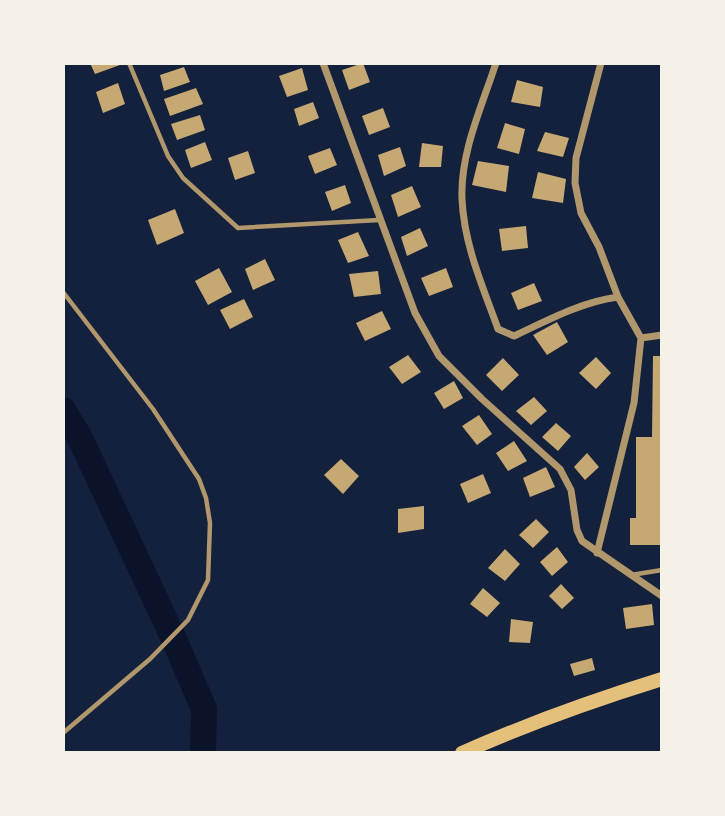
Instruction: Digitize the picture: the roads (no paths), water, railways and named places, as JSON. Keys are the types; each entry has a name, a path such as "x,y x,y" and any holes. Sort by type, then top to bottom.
{"main road":[{"path":"462,753 524,726 662,679"}],"street":[{"path":"323,63 415,313 439,356 560,469 570,490 576,530 582,541 662,596"},
{"path":"496,63 467,153 462,198 469,247 498,330 514,336 555,316 601,299 618,297"},
{"path":"597,553 634,403 641,338 618,297 599,247 581,213 575,183 576,158 601,63"},
{"path":"641,338 662,335"}],"lane":[{"path":"129,63 168,156 183,178 238,228 379,220"},
{"path":"63,292 153,409 199,479 206,498 209,523 208,580 188,620 150,659 63,733"},
{"path":"630,575 662,570"}],"waterway":[{"path":"63,410 79,436 204,709 203,753"}]}
